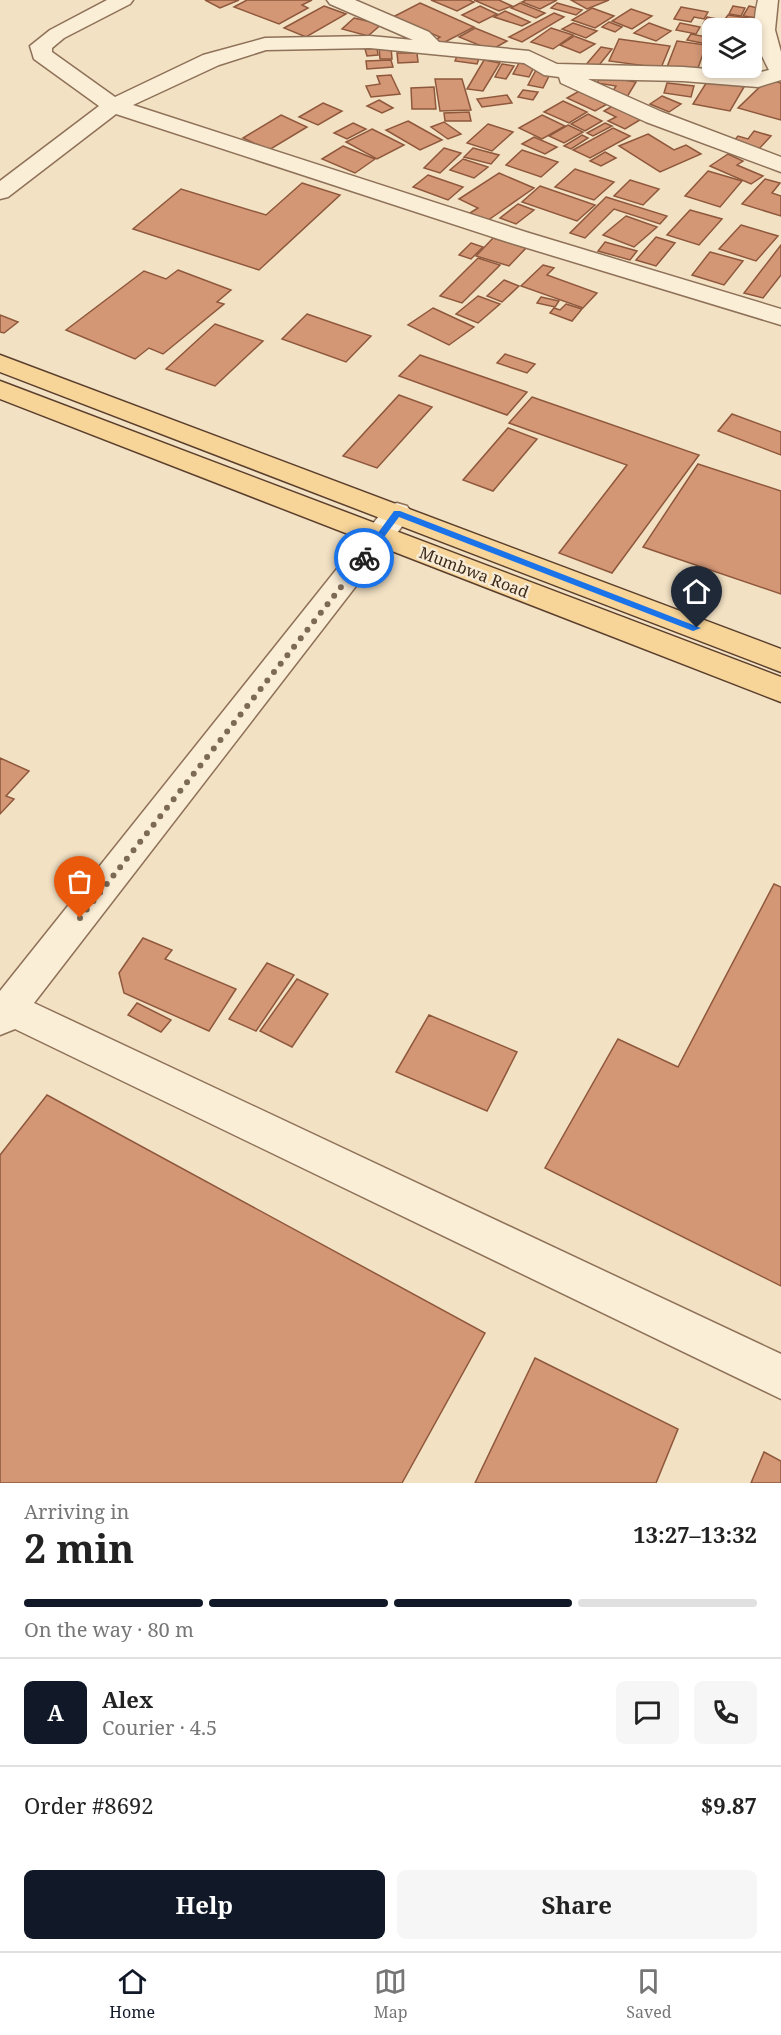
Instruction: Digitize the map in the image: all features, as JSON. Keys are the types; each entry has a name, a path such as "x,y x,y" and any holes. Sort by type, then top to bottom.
{"main road":[{"name":"Mumbwa Road","path":"0,363 781,690"},
{"name":"Mumbwa Road","path":"0,389 781,661"}],"street":[{"path":"123,0 57,34 41,46 42,54 113,106 520,238 781,317"},
{"path":"337,0 422,36 437,49"},
{"path":"552,70 618,74 683,74 758,80 781,73 764,41 768,0"},
{"path":"0,192 113,106 145,89 212,60 265,44 370,42 529,57 654,117 781,165"},
{"path":"389,525 4,1014 781,1377"}],"building":[{"path":"205,0 239,0 220,8"},
{"path":"247,0 312,0 302,5 308,8 279,24 234,7"},
{"path":"431,0 469,0 474,2 457,11"},
{"path":"474,0 499,0 512,6 499,11"},
{"path":"557,0 540,9 522,2"},
{"path":"571,0 609,0 587,9"},
{"path":"420,3 474,27 443,43 435,40 440,37 393,17"},
{"path":"520,3 545,13 536,18 511,8"},
{"path":"557,3 582,10 576,15 551,8"},
{"path":"324,6 346,14 306,37 284,28"},
{"path":"480,6 497,14 479,23 462,15"},
{"path":"733,6 745,8 741,16 729,14"},
{"path":"749,6 762,9 758,18 743,16"},
{"path":"681,7 708,12 705,18 694,17 691,22 674,19"},
{"path":"592,8 614,16 595,28 572,20"},
{"path":"631,9 652,16 632,29 612,21"},
{"path":"505,11 530,22 522,26 494,17"},
{"path":"554,13 564,17 522,42 509,37"},
{"path":"728,15 748,18 726,18"},
{"path":"354,18 384,22 368,36 342,29"},
{"path":"609,22 622,27 615,32 602,27"},
{"path":"573,23 597,31 586,38 562,29"},
{"path":"649,23 671,31 656,41 634,33"},
{"path":"680,23 700,27 696,34 676,30"},
{"path":"475,28 507,41 491,50 459,37"},
{"path":"551,28 573,35 553,49 531,42"},
{"path":"691,34 702,36 702,43 687,40"},
{"path":"574,36 595,44 580,53 560,45"},
{"path":"619,39 670,46 661,68 609,61"},
{"path":"677,41 702,44 702,57 697,71 667,67"},
{"path":"379,47 391,47 392,59 380,59"},
{"path":"601,47 612,49 596,69 584,67"},
{"path":"377,48 378,55 367,56 365,49"},
{"path":"397,53 417,53 418,62 398,63"},
{"path":"458,54 480,56 477,64 455,61"},
{"path":"391,60 393,67 367,69 366,61"},
{"path":"484,60 500,63 483,91 467,89"},
{"path":"519,63 535,65 529,77 513,74"},
{"path":"502,64 514,66 506,79 495,77"},
{"path":"536,70 551,72 543,88 528,85"},
{"path":"391,75 400,94 371,97 366,86 380,84 377,76"},
{"path":"601,76 636,82 627,97 611,94 616,86 597,83"},
{"path":"435,79 462,79 471,110 440,111"},
{"path":"768,79 781,83 781,120 738,108"},
{"path":"708,80 744,87 730,111 693,104"},
{"path":"667,83 694,86 691,97 664,93"},
{"path":"434,87 436,109 412,109 411,88"},
{"path":"523,90 538,92 533,100 518,97"},
{"path":"581,90 609,103 595,111 567,98"},
{"path":"507,95 512,103 482,107 477,99"},
{"path":"662,96 681,104 669,112 650,104"},
{"path":"379,100 393,108 382,113 367,106"},
{"path":"563,101 587,112 569,123 544,112"},
{"path":"323,103 342,111 318,125 299,117"},
{"path":"614,105 643,118 625,129 608,121 616,117 604,111"},
{"path":"469,112 471,121 445,121 444,113"},
{"path":"588,114 602,121 585,131 571,124"},
{"path":"281,115 307,127 269,150 243,138"},
{"path":"542,115 565,126 542,139 519,128"},
{"path":"408,121 442,140 420,150 386,130"},
{"path":"444,122 461,134 448,139 431,127"},
{"path":"353,123 366,129 347,139 334,133"},
{"path":"605,123 612,126 593,136 587,133"},
{"path":"488,124 513,132 492,151 467,143"},
{"path":"568,125 583,132 564,143 549,136"},
{"path":"613,128 630,136 590,158 573,150"},
{"path":"372,129 404,145 377,159 346,142"},
{"path":"754,131 771,136 757,151 732,143 738,136 748,139"},
{"path":"648,134 674,150 686,145 701,154 660,172 619,146"},
{"path":"582,135 588,138 571,149 564,146"},
{"path":"534,137 557,147 545,154 522,144"},
{"path":"343,146 375,159 355,173 322,159"},
{"path":"444,148 461,153 440,173 424,168"},
{"path":"473,148 499,155 491,164 464,157"},
{"path":"522,150 558,162 541,177 506,165"},
{"path":"605,152 616,158 601,166 590,161"},
{"path":"728,154 743,161 737,165 763,176 751,184 710,166"},
{"path":"463,159 488,167 474,178 450,170"},
{"path":"575,169 614,182 594,200 555,187"},
{"path":"708,171 742,181 720,207 685,196"},
{"path":"499,173 534,188 487,221 470,213 478,208 459,199"},
{"path":"428,175 463,187 448,200 413,187"},
{"path":"765,179 780,183 772,193 781,196 781,216 742,204"},
{"path":"630,180 659,189 643,205 614,196"},
{"path":"302,183 340,195 259,270 133,229 181,189 266,215"},
{"path":"540,186 595,205 577,221 522,202"},
{"path":"606,197 667,216 660,224 614,209 585,238 570,233"},
{"path":"518,204 534,210 516,224 500,218"},
{"path":"690,210 722,219 699,245 667,235"},
{"path":"626,216 657,227 634,247 603,235"},
{"path":"741,225 778,236 756,261 719,249"},
{"path":"656,237 675,243 656,266 636,260"},
{"path":"493,238 526,248 509,266 476,256"},
{"path":"605,242 637,251 630,260 598,251"},
{"path":"471,243 483,247 471,259 459,255"},
{"path":"781,245 781,275 763,298 744,293"},
{"path":"710,252 743,261 724,285 692,275"},
{"path":"478,258 500,265 462,303 440,296"},
{"path":"543,265 554,268 547,275 597,293 583,308 521,286"},
{"path":"178,270 231,290 217,302 224,304 163,354 149,348 135,359 66,330 144,271 166,279"},
{"path":"504,280 519,286 502,302 487,296"},
{"path":"478,296 500,304 478,323 456,314"},
{"path":"541,297 559,301 555,307 537,303"},
{"path":"566,304 582,309 572,321 550,313 554,308 560,310"},
{"path":"433,308 474,327 449,345 408,325"},
{"path":"307,314 371,336 346,362 282,339"},
{"path":"0,315 18,322 4,333 0,332"},
{"path":"215,324 263,341 215,386 166,369"},
{"path":"505,354 535,364 527,373 497,363"},
{"path":"420,355 527,392 507,415 399,376"},
{"path":"399,395 432,407 377,468 343,456"},
{"path":"532,397 699,455 612,573 559,553 627,465 509,423"},
{"path":"732,414 781,432 781,455 718,431"},
{"path":"508,428 537,439 493,491 463,480"},
{"path":"698,464 781,491 781,594 643,547"},
{"path":"0,758 29,771 6,796 14,799 0,814"},
{"path":"774,884 781,887 781,1286 545,1168 618,1039 678,1067"},
{"path":"143,938 172,950 165,959 236,989 209,1031 124,993 119,973"},
{"path":"267,963 294,975 256,1031 229,1019"},
{"path":"297,979 328,994 292,1047 260,1031"},
{"path":"137,1003 171,1020 161,1032 128,1015"},
{"path":"429,1015 517,1052 487,1111 396,1072"},
{"path":"47,1095 485,1333 402,1483 0,1483 0,1155"},
{"path":"535,1358 678,1429 656,1483 475,1483"},
{"path":"764,1452 781,1461 781,1483 751,1483"}],"way so far":[{"path":"80,918 364,558"}],"route":[{"path":"364,558 397,513 697,628"}]}
